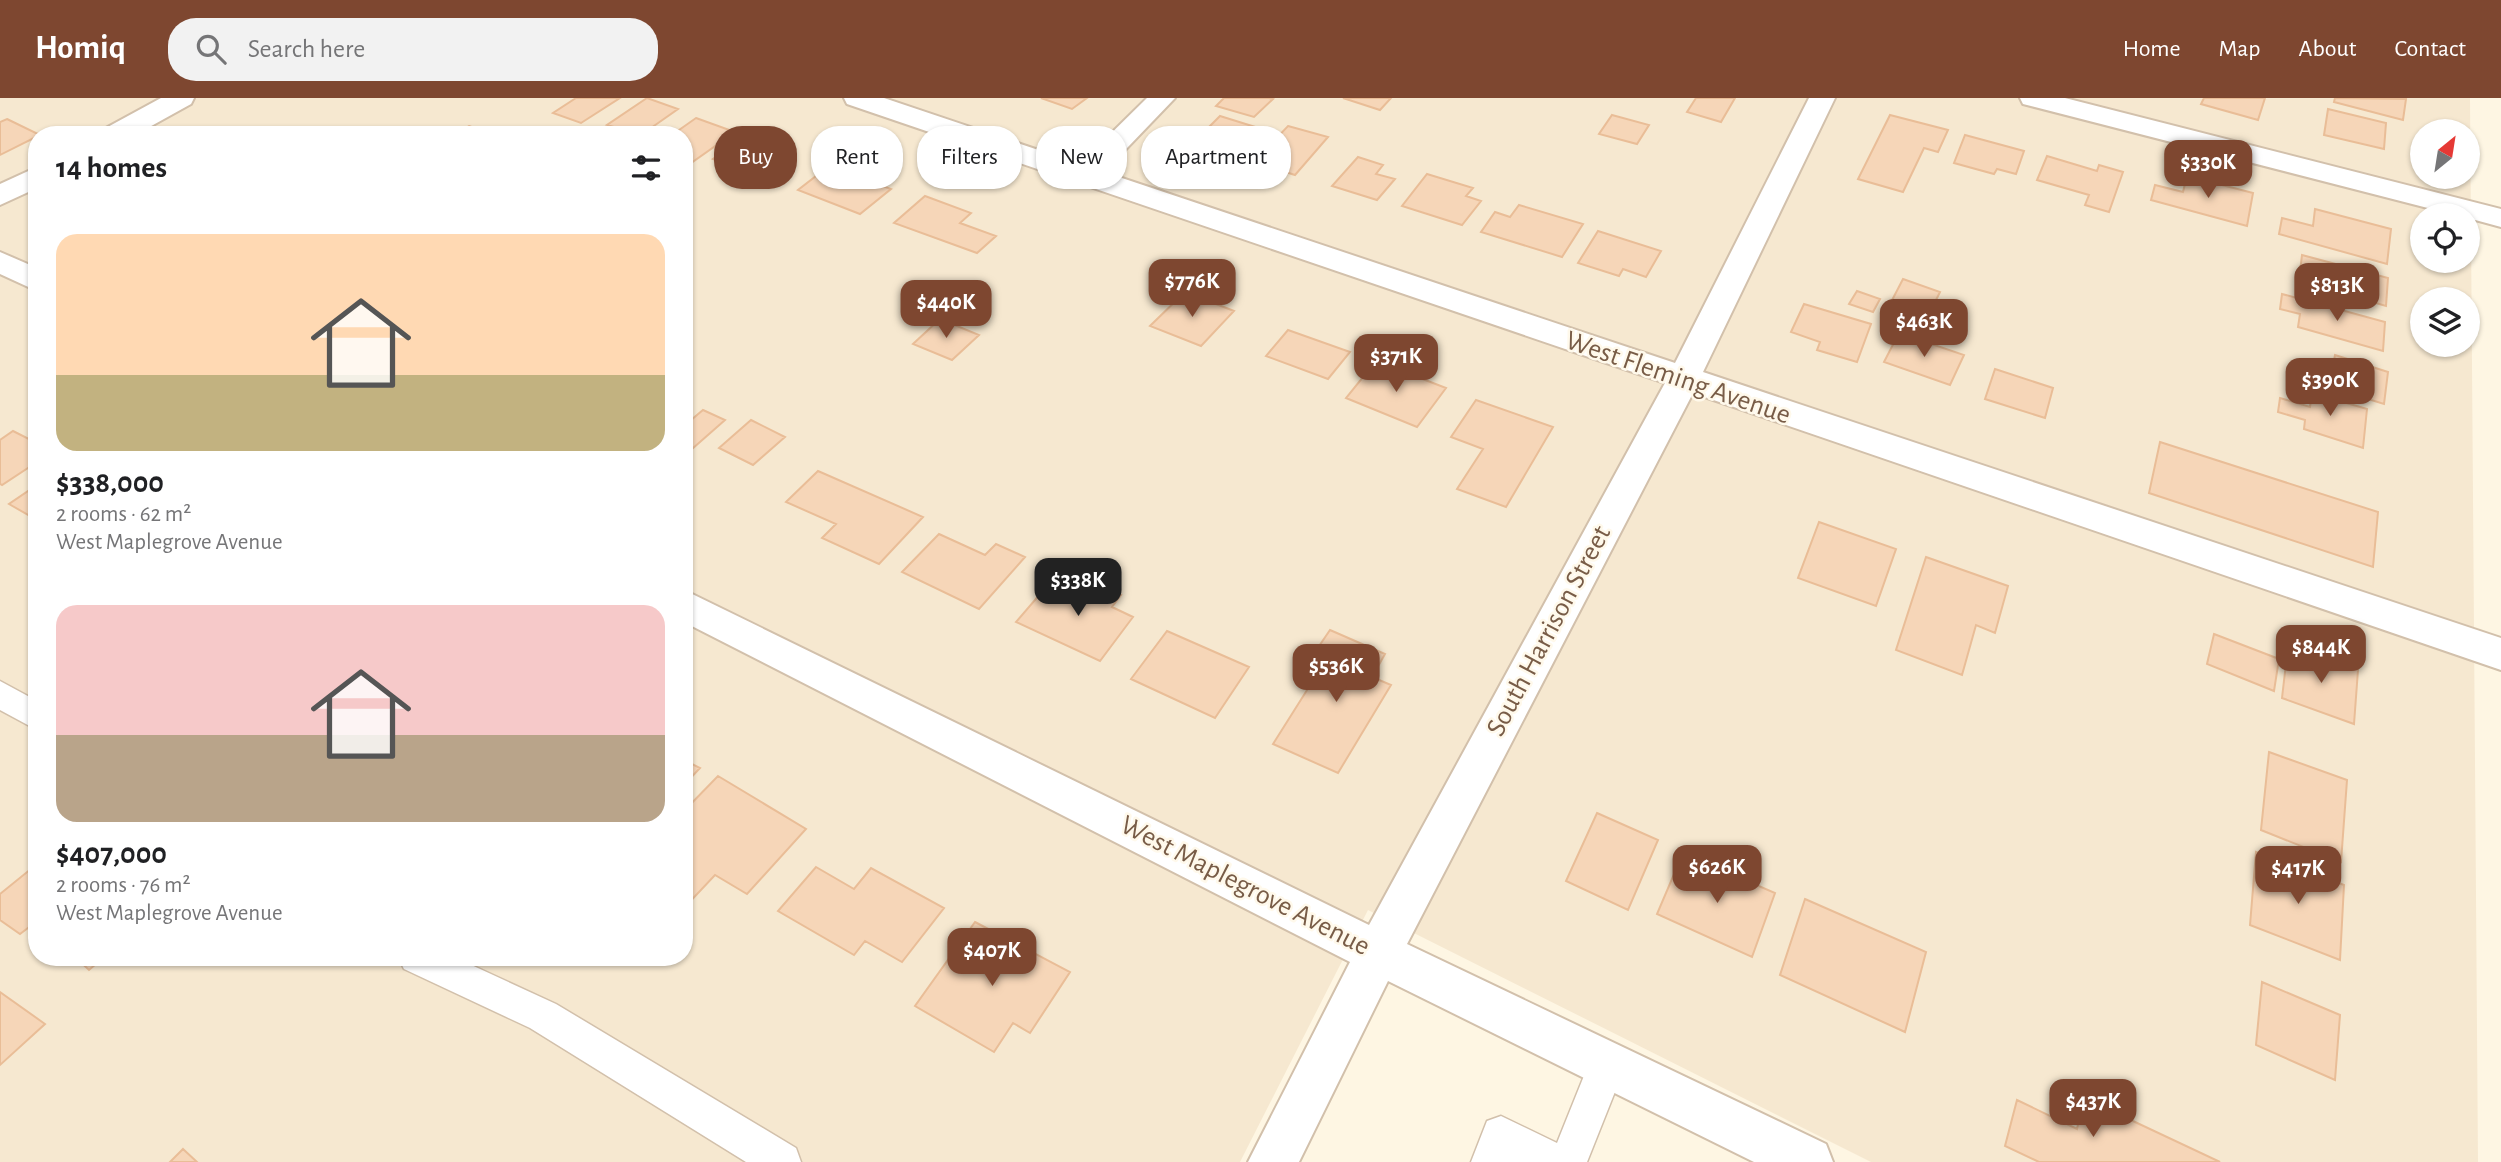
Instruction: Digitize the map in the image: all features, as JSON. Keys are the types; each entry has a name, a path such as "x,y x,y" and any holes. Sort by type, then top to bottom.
{"street":[{"path":"130,126 181,98"},
{"name":"West Fleming Avenue","path":"857,98 1036,158"},
{"path":"1127,133 1162,98"},
{"name":"South Harrison Street","path":"1273,1162 1377,953 1683,380 1822,98"},
{"path":"2033,98 2501,218"},
{"path":"0,196 28,181"},
{"name":"West Fleming Avenue","path":"1126,189 1683,380 2501,654"},
{"path":"0,262 28,276"},
{"name":"West Maplegrove Avenue","path":"693,611 1377,953 1808,1162"}],"lane":[{"path":"0,694 28,711"},
{"path":"435,966 543,1016 782,1162"},
{"path":"1568,1162 1607,1064"},
{"path":"1496,1149 1554,1162"}],"shaded area":[{"path":"0,98 2470,98 2470,119 2410,119 2410,189 2471,189 2471,203 2410,203 2410,273 2471,273 2471,287 2410,287 2410,357 2472,357 2478,1162 1871,1162 1368,910 1240,1162 0,1162"}],"building":[{"path":"576,98 620,98 581,123 553,113"},
{"path":"647,98 678,109 654,126 607,125"},
{"path":"1041,98 1087,98 1072,109"},
{"path":"1224,98 1273,99 1254,117 1216,106"},
{"path":"1343,98 1391,98 1380,110"},
{"path":"1696,98 1735,98 1721,122 1687,112"},
{"path":"2204,98 2265,98 2258,120 2201,104"},
{"path":"2335,98 2406,99 2403,120 2334,102"},
{"path":"2328,109 2386,123 2384,149 2324,135"},
{"path":"1612,115 1649,125 1637,144 1599,134"},
{"path":"1890,115 1948,130 1938,152 1924,148 1903,192 1858,179"},
{"path":"1220,116 1252,126 1210,126"},
{"path":"696,118 718,126 714,126 714,147 693,162 693,126 685,126"},
{"path":"7,119 28,129 28,141 0,155 0,122"},
{"path":"1291,127 1328,137 1295,175 1291,174"},
{"path":"1965,135 2024,151 2016,174 1997,169 1994,174 1954,163"},
{"path":"2047,156 2097,171 2099,165 2123,172 2109,212 2085,205 2089,195 2037,180"},
{"path":"1358,157 1383,165 1376,174 1395,179 1377,200 1332,186"},
{"path":"1427,174 1473,188 1466,196 1481,201 1462,225 1402,206"},
{"path":"2187,176 2253,193 2247,226 2151,200 2155,185 2183,192"},
{"path":"811,180 811,189 891,189 860,214 798,190"},
{"path":"925,196 971,213 960,223 996,236 977,253 894,223"},
{"path":"1519,205 1583,224 1562,257 1481,232 1495,212 1510,217"},
{"path":"2315,209 2391,229 2387,264 2279,234 2282,218 2313,226"},
{"path":"1598,231 1661,251 1646,277 1623,269 1619,276 1578,263"},
{"path":"2302,255 2388,278 2386,306 2299,281"},
{"path":"1903,279 1940,292 1926,320 1888,308"},
{"path":"1857,291 1880,299 1873,312 1849,304"},
{"path":"1185,292 1234,311 1201,346 1150,326"},
{"path":"2282,294 2385,322 2383,351 2298,327 2300,314 2280,309"},
{"path":"1804,304 1871,324 1857,362 1817,350 1820,342 1791,332"},
{"path":"940,319 979,335 952,360 913,344"},
{"path":"1288,330 1350,352 1328,379 1266,356"},
{"path":"1899,333 1964,355 1950,385 1884,362"},
{"path":"2335,355 2388,372 2384,404 2329,387"},
{"path":"1376,361 1446,388 1417,427 1346,398"},
{"path":"1995,369 2053,388 2045,418 1985,399"},
{"path":"2312,393 2367,409 2363,448 2304,429 2305,420 2278,412 2280,398 2310,407"},
{"path":"1476,400 1553,427 1506,507 1457,489 1483,449 1451,437"},
{"path":"703,410 725,420 693,448 693,418"},
{"path":"751,420 785,437 753,465 719,448"},
{"path":"13,431 28,438 28,468 2,485 0,484 0,440"},
{"path":"2160,442 2378,512 2373,567 2149,493"},
{"path":"818,471 923,517 879,564 822,538 836,524 786,502"},
{"path":"28,491 28,515 9,504"},
{"path":"1819,522 1896,549 1876,606 1798,578"},
{"path":"939,534 985,555 996,544 1025,557 979,609 902,572"},
{"path":"1926,557 2008,586 1995,633 1976,625 1962,675 1896,650"},
{"path":"1053,579 1082,593 1091,581 1121,595 1112,607 1133,617 1100,661 1016,622"},
{"path":"1330,630 1385,654 1372,677 1391,685 1338,773 1273,744 1326,660 1313,655"},
{"path":"1167,631 1249,667 1215,718 1131,679"},
{"path":"2214,634 2279,659 2274,691 2207,664"},
{"path":"2288,646 2358,670 2354,724 2282,698"},
{"path":"2269,752 2347,780 2341,862 2261,830"},
{"path":"693,764 700,768 693,775"},
{"path":"718,776 806,829 747,894 715,875 693,898 693,802"},
{"path":"1597,813 1658,840 1628,910 1566,881"},
{"path":"2256,852 2344,885 2340,960 2250,925"},
{"path":"1683,853 1775,893 1752,957 1657,914"},
{"path":"816,867 854,889 871,868 944,908 902,962 865,941 854,955 778,911"},
{"path":"28,871 28,928 20,934 0,920 0,894"},
{"path":"1805,899 1926,952 1905,1032 1780,975"},
{"path":"975,922 1070,972 1030,1033 1013,1023 994,1052 915,1006"},
{"path":"2262,982 2340,1015 2335,1080 2256,1045"},
{"path":"0,992 45,1024 0,1065"},
{"path":"2084,1098 2220,1162 2039,1162 2005,1146 2017,1100 2077,1129"},
{"path":"183,1149 197,1162 170,1162"}]}
